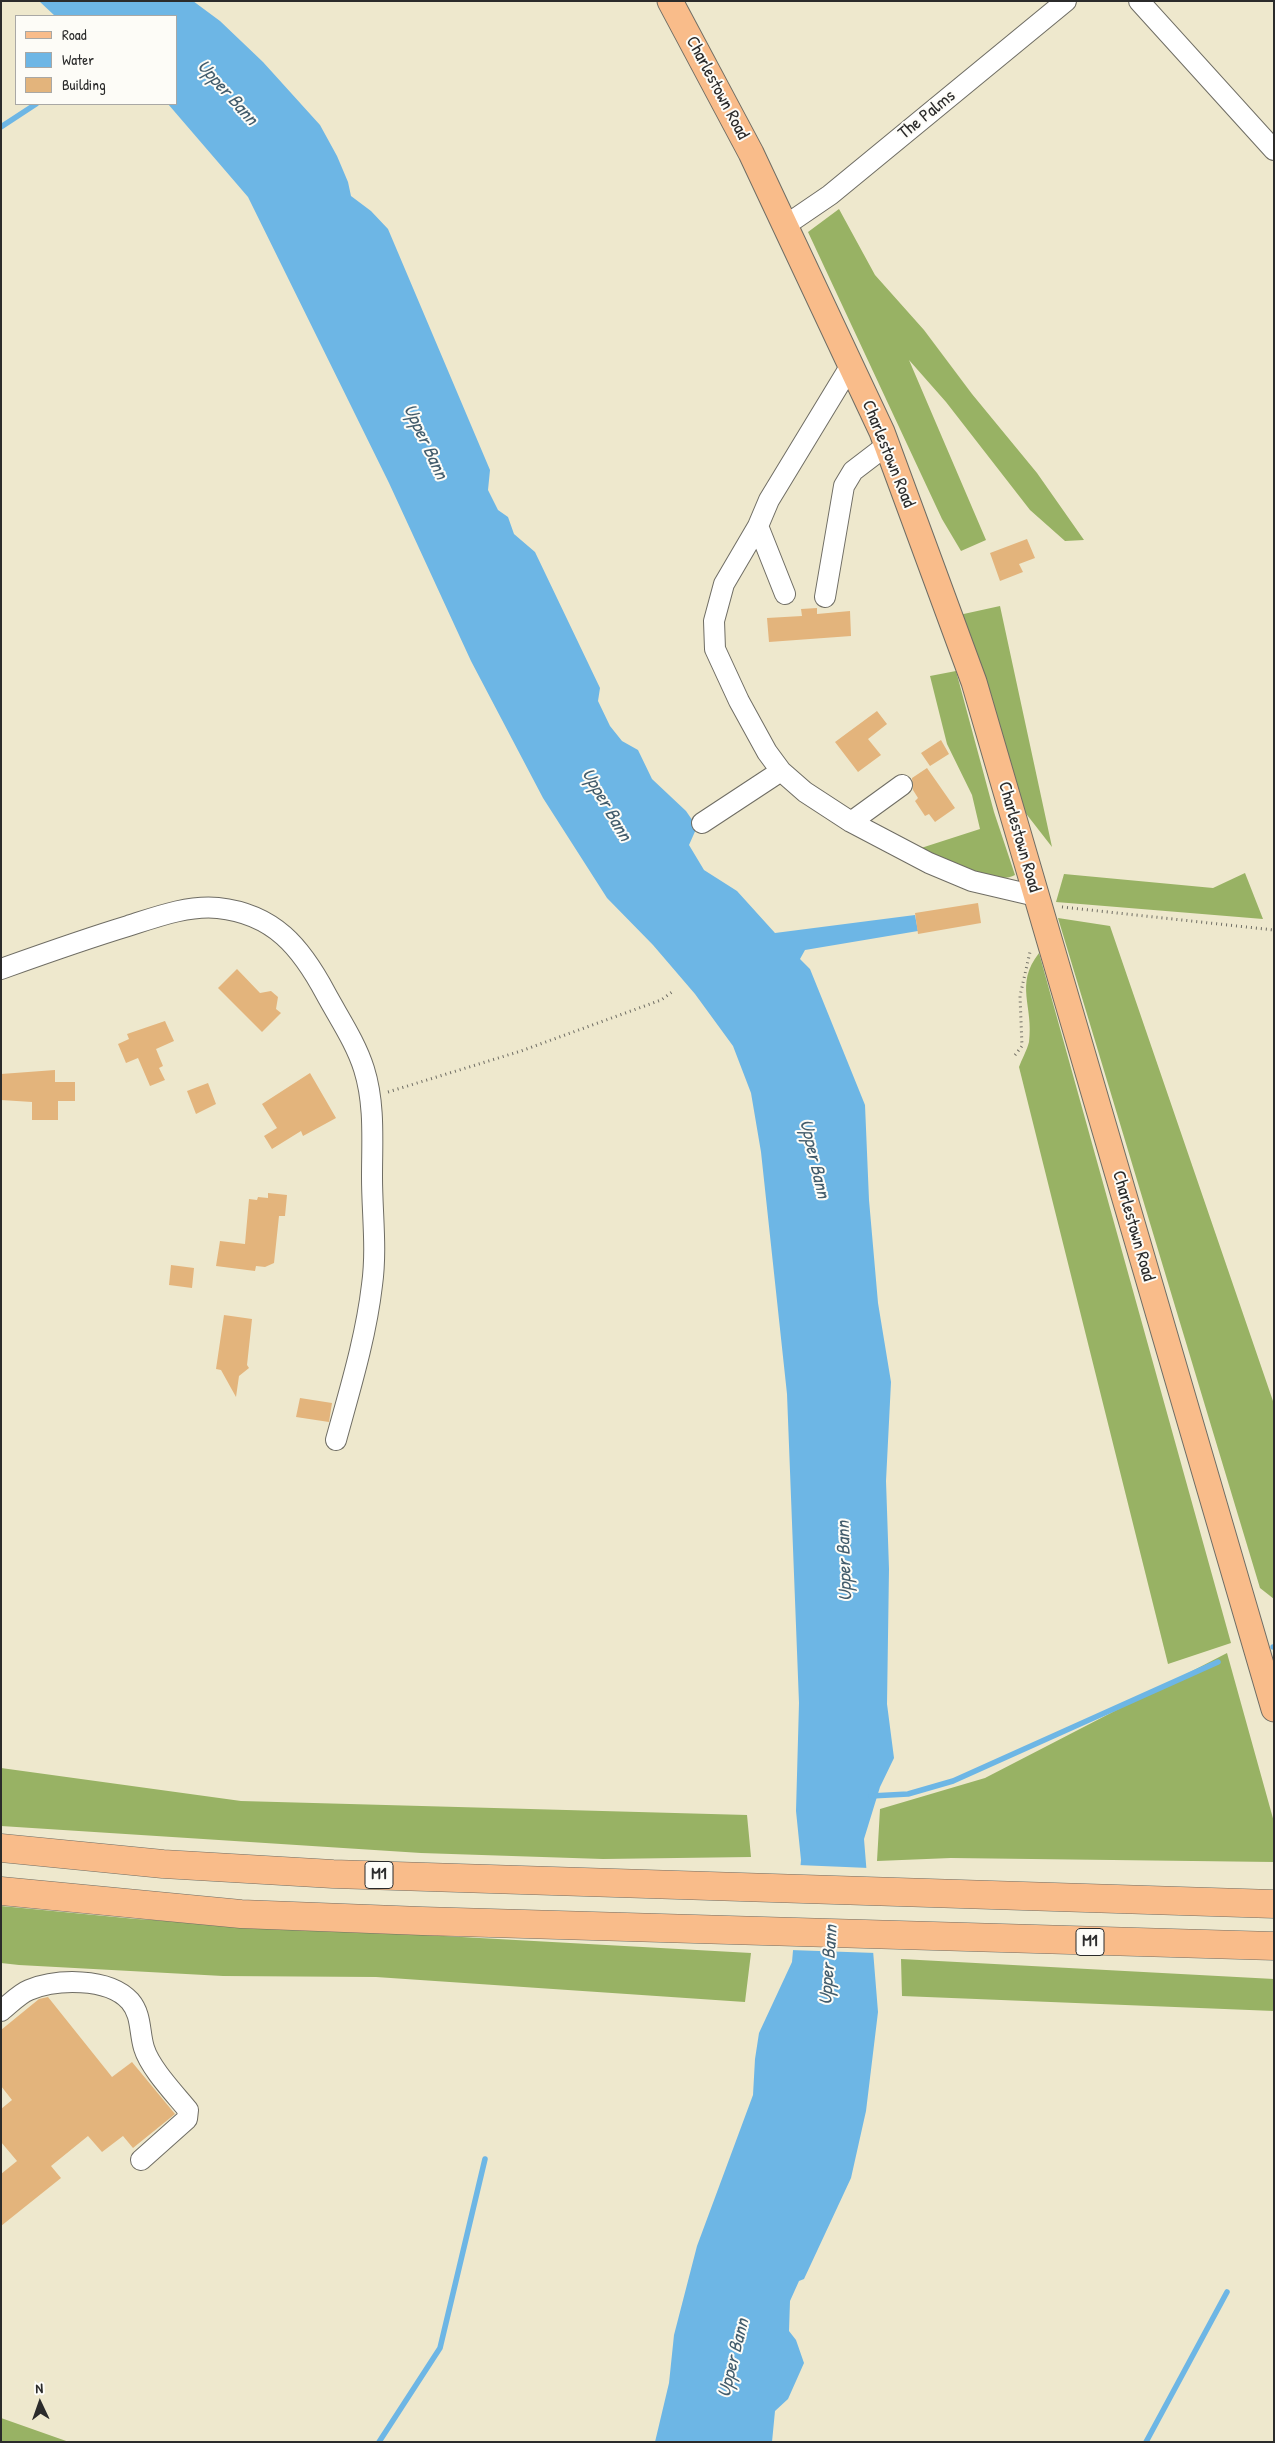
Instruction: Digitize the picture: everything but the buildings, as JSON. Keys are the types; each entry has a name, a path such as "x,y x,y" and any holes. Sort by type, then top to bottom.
{"highway":[{"name":"M1","path":"1,1848 163,1864 333,1874 1274,1904"},
{"name":"M1","path":"1,1891 241,1914 1274,1946"}],"main road":[{"name":"Charlestown Road","path":"670,1 752,153 887,445 974,682 1274,1709"}],"street":[{"name":"The Palms","path":"786,226 830,195 1066,1"},
{"path":"1139,1 1274,150"},
{"path":"851,365 769,500 758,526 724,584 714,621 713,634 718,659 739,701 781,771 805,792 851,822 929,863 1040,909"},
{"path":"825,597 844,486 852,472 887,445"},
{"path":"758,526 785,594"},
{"path":"702,823 781,771"},
{"path":"851,822 902,784"},
{"path":"1,969 74,942 160,916 197,908 216,908 239,912 263,920 280,932 297,948 313,968 364,1068 370,1097 375,1256 372,1286 358,1358 336,1440"},
{"path":"1,2011 27,1991 48,1984 91,1984 112,1989 130,2001 139,2017 144,2049 188,2110 187,2119 141,2160"}],"path":[{"path":"1015,1055 1022,1046 1020,996 1040,909 1274,930"},
{"path":"370,1097 521,1052 661,1000 672,992"}],"green space":[{"path":"839,209 875,275 924,330 972,394 1037,473 1084,540 1065,541 1030,510 946,402 909,360 986,540 961,551 942,519 808,232"},
{"path":"1000,606 1052,847 1024,811 959,615"},
{"path":"956,671 994,812 1015,875 1006,878 967,870 918,849 980,829 972,795 947,744 930,676"},
{"path":"1245,873 1263,919 1056,902 1064,874 1213,888"},
{"path":"1058,918 1110,926 1274,1404 1274,1599 1260,1588"},
{"path":"1039,953 1231,1643 1168,1664 1019,1067 1029,1042 1030,1029 1026,986 1028,975"},
{"path":"1227,1653 1274,1822 1274,1862 951,1858 877,1861 880,1809 985,1778"},
{"path":"1,1768 241,1801 747,1815 751,1857 603,1859 421,1853 1,1826"},
{"path":"1,1906 136,1919 751,1953 745,2002 376,1977 223,1976 19,1965 1,1963"},
{"path":"901,1959 1274,1979 1274,2011 902,1996"},
{"path":"1,2418 69,2442 1,2442"}],"water":[{"name":"Upper Bann","path":"39,1 193,1 220,21 263,62 320,125 337,156 348,182 351,196 371,211 388,229 490,470 488,490 498,510 508,517 514,534 535,552 600,688 598,701 610,726 622,741 638,750 652,779 686,811 697,827 689,845 704,870 737,891 775,933 915,915 918,931 805,950 800,959 810,969 865,1105 869,1200 878,1303 891,1382 886,1481 889,1569 887,1704 894,1758 880,1787 864,1839 878,2012 866,2111 851,2178 804,2279 799,2281 790,2301 789,2331 796,2340 804,2363 788,2399 775,2411 772,2442 655,2442 669,2383 674,2335 697,2246 753,2095 759,2033 792,1962 801,1860 796,1811 799,1703 787,1394 761,1152 751,1093 733,1046 695,994 653,945 607,898 543,798 471,661 389,483 248,197 169,105 178,105 178,15 54,15"}],"pier":[{"path":"798,1865 869,1868 876,1953 790,1950"}],"waterway":[{"path":"1,127 34,105"},
{"path":"871,1796 908,1794 953,1781 1218,1662"},
{"path":"379,2442 440,2348 485,2159"},
{"path":"1146,2442 1227,2292"}]}
